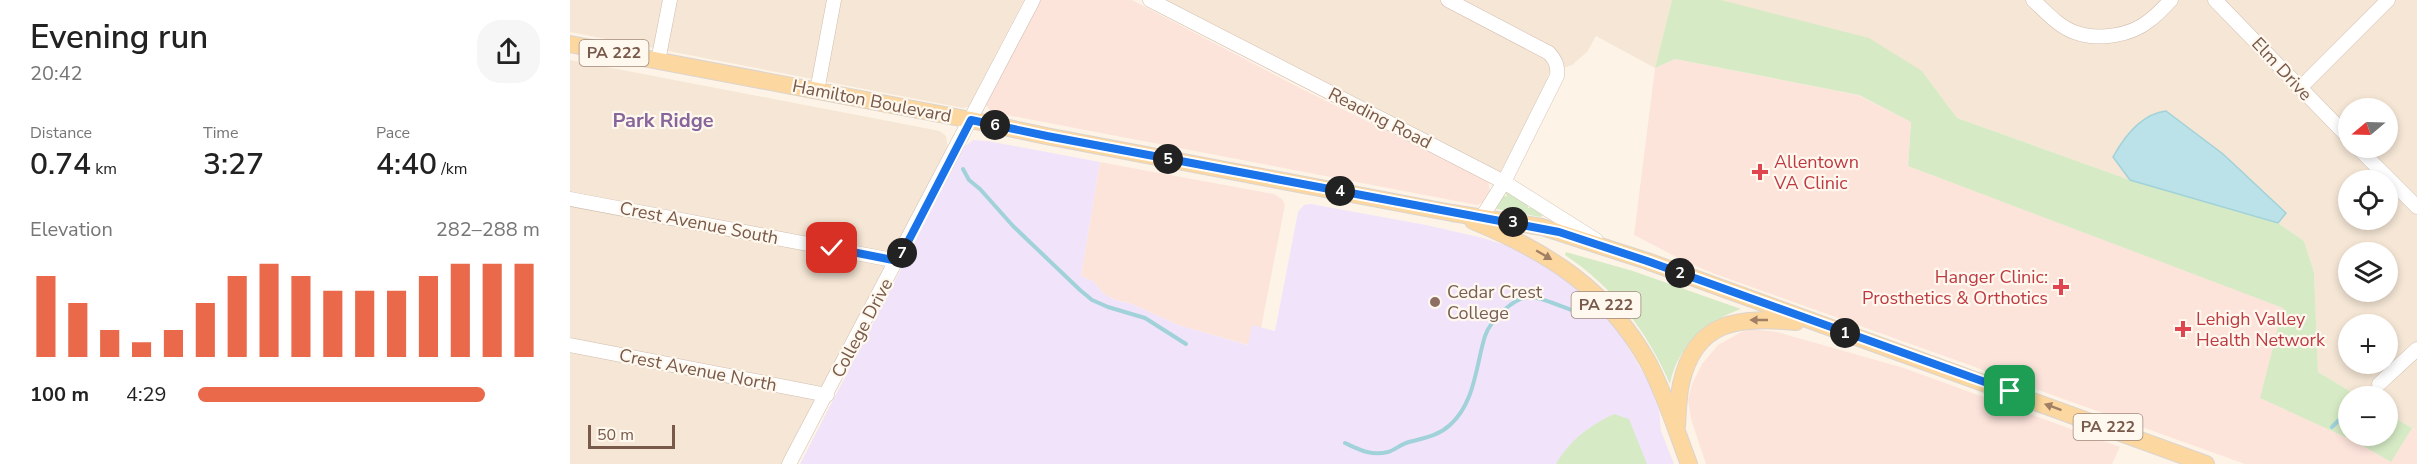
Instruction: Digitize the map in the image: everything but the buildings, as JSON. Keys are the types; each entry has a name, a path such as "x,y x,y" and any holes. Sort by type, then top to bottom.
{"main road":[{"name":"Hamilton Boulevard","path":"570,44 1452,213 1542,227 1605,246 2206,464"},
{"name":"PA 222","path":"1452,213 1507,235 1549,257 1595,293 1615,314 1648,362 1661,388 1689,464"},
{"path":"1676,432 1680,386 1688,361 1694,351 1714,331 1732,323 1758,319 1818,324"}],"street":[{"path":"658,61 670,0"},
{"path":"817,91 834,0"},
{"name":"College Drive","path":"789,464 898,261 1033,0"},
{"name":"Reading Road","path":"1150,0 1504,182 1605,246"},
{"path":"1448,0 1549,53 1557,63 1557,76 1504,182 1482,217"},
{"path":"2033,0 2052,18 2073,32 2098,37 2130,32 2149,21 2171,0"},
{"name":"Elm Drive","path":"2215,0 2338,127"},
{"path":"2300,88 2388,0"},
{"path":"2368,158 2417,207"},
{"name":"Crest Avenue South","path":"570,199 898,261"},
{"name":"Crest Avenue North","path":"570,345 827,395"},
{"path":"2379,384 2417,349"}],"shaded area":[{"path":"570,0 1024,0 970,104 963,108 570,32"},
{"path":"1040,0 1132,0 1300,88 1488,181 1490,191 1484,202 1477,205 991,112 986,105"},
{"path":"1163,0 1672,0 1655,68 1596,36 1587,52 1572,65 1549,73 1545,88 1501,171 1498,172"},
{"path":"1721,0 2417,0 2417,431 2398,420 2398,386 2341,386 2318,372 2314,272 2304,241 2278,223 2130,180 1957,118 1922,71"},
{"path":"1675,59 1858,95 1911,122 1908,166 2284,308 2261,398 2338,434 2338,446 2363,446 2390,461 2412,428 2417,431 2417,464 2245,464 1684,261 1634,235 1655,68"},
{"path":"570,60 940,131 946,136 948,148 782,464 570,464"},
{"name":"Cedar Crest College","path":"973,140 1100,162 1081,276 1093,281 1104,294 1116,300 1132,304 1178,325 1248,345 1252,325 1275,331 1298,212 1304,205 1311,204 1426,225 1508,246 1545,265 1564,278 1581,292 1619,332 1649,383 1659,410 1661,431 1674,464 800,464 964,147"},
{"path":"1100,162 1274,194 1282,199 1285,205 1261,328 1252,326 1249,345 1178,325 1132,304 1116,300 1104,294 1093,281 1081,276"},
{"path":"1754,329 1777,332 1904,368 2120,447 2112,464 1706,464 1691,419 1688,400 1692,384 1702,364 1718,345 1741,332"}],"green space":[{"path":"1672,0 1721,0 1869,38 1922,71 1957,118 2130,180 2278,223 2304,241 2314,272 2318,372 2341,386 2338,386 2338,434 2260,398 2283,308 1908,166 1911,122 1859,95 1675,59 1655,68"},
{"path":"1505,190 1528,205 1528,208 1534,207 1543,216 1492,208 1503,195 1507,197"},
{"path":"1566,252 1633,271 1741,309 1716,321 1695,337 1679,358 1670,384 1651,346 1627,312 1598,281 1565,255"},
{"path":"1614,414 1629,419 1647,464 1556,464 1581,434"},
{"path":"2398,420 2412,428 2391,462 2363,446 2398,446"}],"water":[{"path":"2166,111 2223,154 2286,213 2278,223 2130,180 2113,157 2134,128 2149,117"}],"waterway":[{"path":"963,169 969,180 1013,226 1092,300 1145,318 1186,344"},
{"path":"1345,443 1366,452 1382,453 1436,434 1450,425 1465,406 1470,395 1488,330 1504,310 1518,300 1525,297 1537,298 1588,316"},
{"path":"2332,427 2338,421"}],"place":[{"name":"Allentown VA Clinic","path":"1760,172"},
{"name":"Hanger Clinic: Prosthetics & Orthotics","path":"2061,287"},
{"name":"Cedar Crest College","path":"1435,302"},
{"name":"Lehigh Valley Health Network","path":"2183,329"}],"district":[{"name":"Park Ridge","path":"663,120"}],"route":[{"path":"832,248 898,261 971,120 1452,213 1542,227 1605,246 2010,391"}]}
